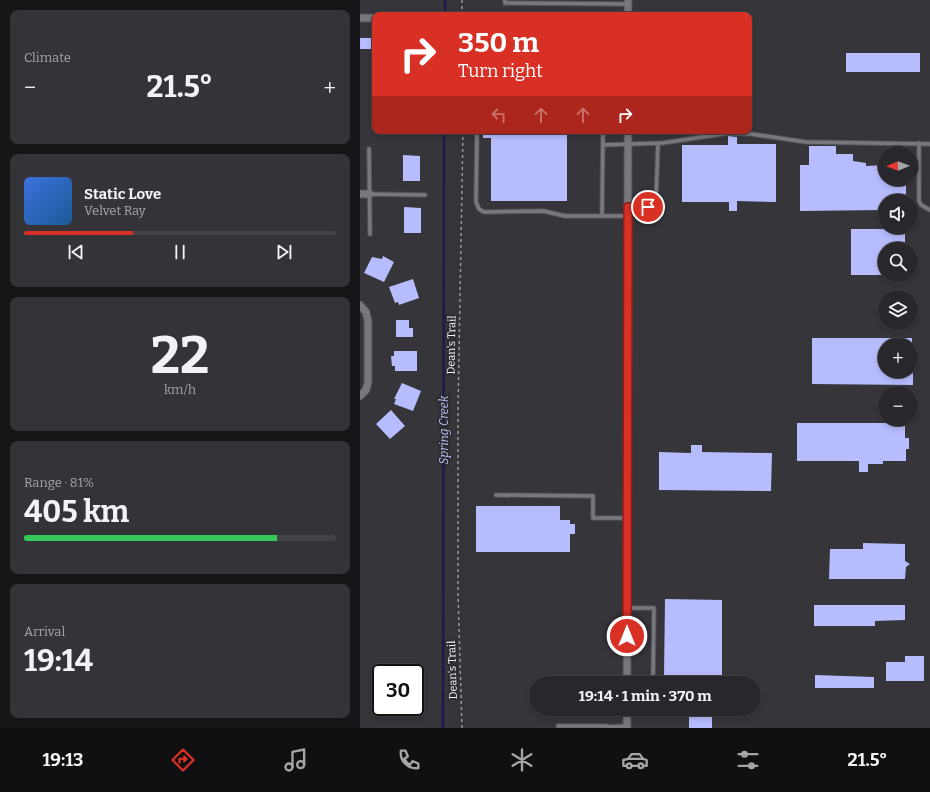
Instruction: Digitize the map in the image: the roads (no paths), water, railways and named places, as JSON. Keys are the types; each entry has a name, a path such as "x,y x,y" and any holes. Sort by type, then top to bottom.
{"street":[{"path":"360,18 372,18"},
{"path":"627,676 628,134"},
{"path":"360,194 370,194"},
{"path":"360,306 366,312 368,322 368,383 360,396"},
{"path":"627,716 627,727"}],"lane":[{"path":"505,0 505,3 628,2"},
{"path":"477,134 476,202 479,209 484,212 543,211 565,216 628,216"},
{"path":"602,216 603,134"},
{"path":"603,145 658,143 722,134"},
{"path":"751,134 806,142 930,144"},
{"path":"628,207 652,206 656,201 658,143"},
{"path":"919,143 919,200 921,205 930,210"},
{"path":"369,149 370,234"},
{"path":"370,194 425,194"},
{"path":"496,494 593,496 592,518 628,518"},
{"path":"628,608 654,608 653,676"},
{"path":"558,726 627,727"}],"waterway":[{"name":"Spring Creek","path":"445,0 445,12"},
{"name":"Spring Creek","path":"443,728 444,134"}]}
